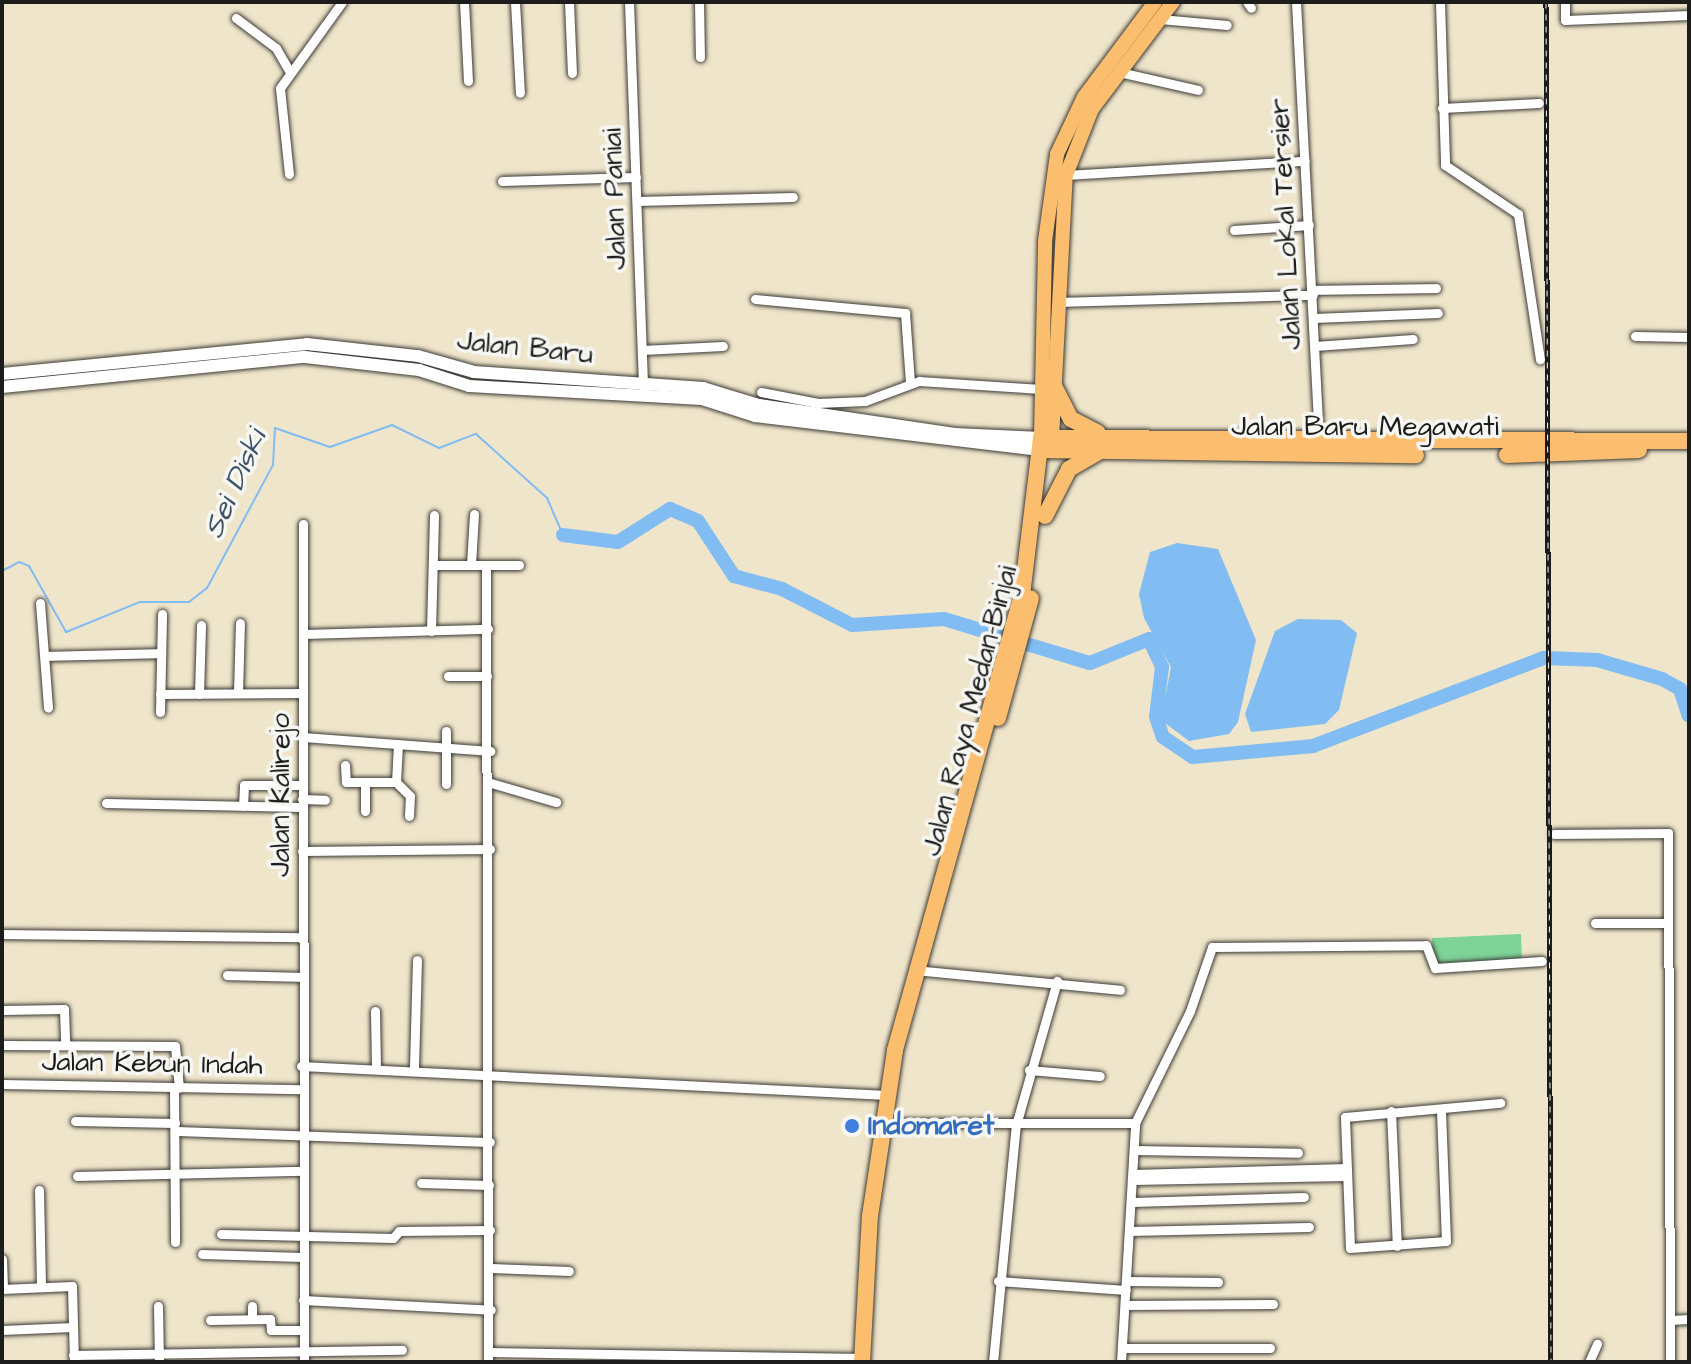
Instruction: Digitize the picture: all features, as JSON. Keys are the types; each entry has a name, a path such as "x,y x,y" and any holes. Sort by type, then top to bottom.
{"highway":[{"path":"1045,516 1069,469 1110,443 1076,423 1048,388"},
{"name":"Jalan Baru Megawati","path":"1325,447 1689,441"},
{"name":"Jalan Baru Megawati","path":"1046,444 1689,450"},
{"name":"Jalan Raya Medan-Binjai","path":"885,1133 924,971 1004,681 1045,516 1046,444"},
{"name":"Jalan Raya Medan-Binjai","path":"1021,617 1046,444"},
{"name":"Jalan Raya Medan-Binjai","path":"865,1361 887,1095 1004,681"}],"main road":[{"name":"Jalan Raya Medan-Binjai","path":"1046,444 1045,241 1057,154 1084,97 1155,2"},
{"name":"Jalan Raya Medan-Binjai","path":"1048,388 1066,175 1092,109 1173,2"}],"street":[{"path":"289,174 280,88 342,2"},
{"path":"464,2 468,81"},
{"path":"515,2 520,93"},
{"path":"569,2 572,73"},
{"name":"Jalan Paniai","path":"629,2 643,388"},
{"path":"699,2 700,57"},
{"name":"Jalan Lokal Tersier","path":"1296,2 1315,346 1325,447"},
{"path":"1440,2 1445,165 1515,208 1523,224 1540,359"},
{"path":"1565,2 1565,20 1689,15"},
{"path":"236,18 276,48 291,71"},
{"path":"1160,19 1227,25"},
{"path":"1119,72 1198,90"},
{"path":"1442,108 1539,103"},
{"path":"1066,175 1305,161"},
{"path":"502,181 636,177"},
{"path":"637,201 793,197"},
{"path":"1234,230 1309,225"},
{"path":"1057,302 1436,288"},
{"path":"755,299 905,313 910,382"},
{"path":"1314,318 1438,313"},
{"path":"1635,336 1689,337"},
{"path":"1315,346 1413,339"},
{"name":"Jalan Baru","path":"2,374 307,344 418,356 474,372 643,388 702,399 1046,444"},
{"path":"642,350 723,346"},
{"name":"Jalan Baru","path":"2,387 305,357 419,370 469,386 643,388"},
{"path":"761,392 802,410 865,401 910,382 1048,388"},
{"path":"471,565 474,514"},
{"path":"431,631 434,515"},
{"name":"Jalan Kalirejo","path":"303,524 301,1066 304,1362"},
{"path":"433,565 519,565"},
{"path":"486,565 491,783 492,1072 488,1357 865,1361"},
{"path":"40,603 47,656 48,708"},
{"path":"160,712 162,614"},
{"path":"238,693 240,623"},
{"path":"199,694 201,625"},
{"path":"304,634 488,629"},
{"path":"47,656 161,653"},
{"path":"448,676 487,676"},
{"path":"160,694 303,693"},
{"path":"446,731 446,784"},
{"path":"303,737 490,751"},
{"path":"396,782 398,744"},
{"path":"345,765 346,782 396,782 410,796 409,816"},
{"path":"365,782 365,811"},
{"path":"491,783 556,802"},
{"path":"243,806 244,785 302,785"},
{"path":"106,803 243,806 325,800"},
{"path":"1554,834 1668,833 1670,1362"},
{"path":"302,851 490,849"},
{"path":"1595,923 1668,923"},
{"path":"2,934 301,937"},
{"path":"1121,1362 1135,1123 1215,945 1426,945 1435,968 1542,961"},
{"path":"414,1067 417,960"},
{"path":"924,971 1057,981 1120,990"},
{"path":"227,975 302,977"},
{"path":"993,1362 998,1281 1016,1125 1029,1070 1057,981"},
{"path":"2,1010 64,1009 65,1043"},
{"path":"375,1011 376,1068"},
{"path":"2,1045 65,1043 176,1047 175,1242"},
{"path":"301,1066 414,1067 887,1095"},
{"path":"1029,1070 1100,1076"},
{"name":"Jalan Kebun Indah","path":"2,1084 302,1089"},
{"path":"1441,1111 1448,1237 1397,1246 1347,1246 1345,1117 1391,1111 1441,1111 1500,1103"},
{"path":"1391,1111 1397,1246"},
{"path":"75,1121 304,1140 490,1142"},
{"path":"885,1133 1016,1125 1135,1123"},
{"path":"1134,1150 1298,1153"},
{"path":"77,1176 176,1171 303,1171"},
{"path":"1133,1177 1346,1172"},
{"path":"421,1183 489,1185"},
{"path":"39,1190 41,1286"},
{"path":"1132,1202 1304,1197"},
{"path":"1130,1231 1309,1227"},
{"path":"221,1234 302,1236 490,1230"},
{"path":"202,1254 302,1257"},
{"path":"2,1259 3,1289 72,1286 74,1359 303,1348 402,1350"},
{"path":"491,1268 569,1271"},
{"path":"998,1281 1126,1286 1218,1282"},
{"path":"303,1300 491,1310"},
{"path":"1125,1305 1273,1304"},
{"path":"158,1306 159,1357"},
{"path":"252,1306 252,1319"},
{"path":"210,1320 270,1319 271,1330 303,1330"},
{"path":"1670,1320 1689,1319"},
{"path":"2,1330 73,1327"},
{"path":"1589,1362 1597,1344"},
{"path":"1122,1348 1270,1348"}],"green space":[{"path":"1521,934 1522,960 1433,964 1432,938"}],"water":[{"path":"1177,543 1218,549 1256,640 1238,722 1229,734 1189,741 1161,720 1171,667 1144,618 1139,594 1150,552"},
{"path":"1298,619 1341,620 1357,633 1339,710 1325,724 1251,732 1245,714 1275,631"}],"waterway":[{"name":"Sei Diski","path":"2,571 19,562 29,566 66,632 140,602 189,602 207,588 273,465 275,428 330,447 392,425 439,448 476,434 547,498 563,535"},
{"path":"563,535 618,542 670,509 698,521 734,576 782,589 852,625 944,619 1090,663 1149,639 1162,667 1156,717 1163,737 1193,757 1313,746 1544,658 1597,660 1662,679 1680,689 1689,716"},
{"path":"1683,699 1689,698"}],"railway":[{"path":"1546,2 1551,1362"}],"place":[{"name":"Indomaret","path":"852,1126"}]}
